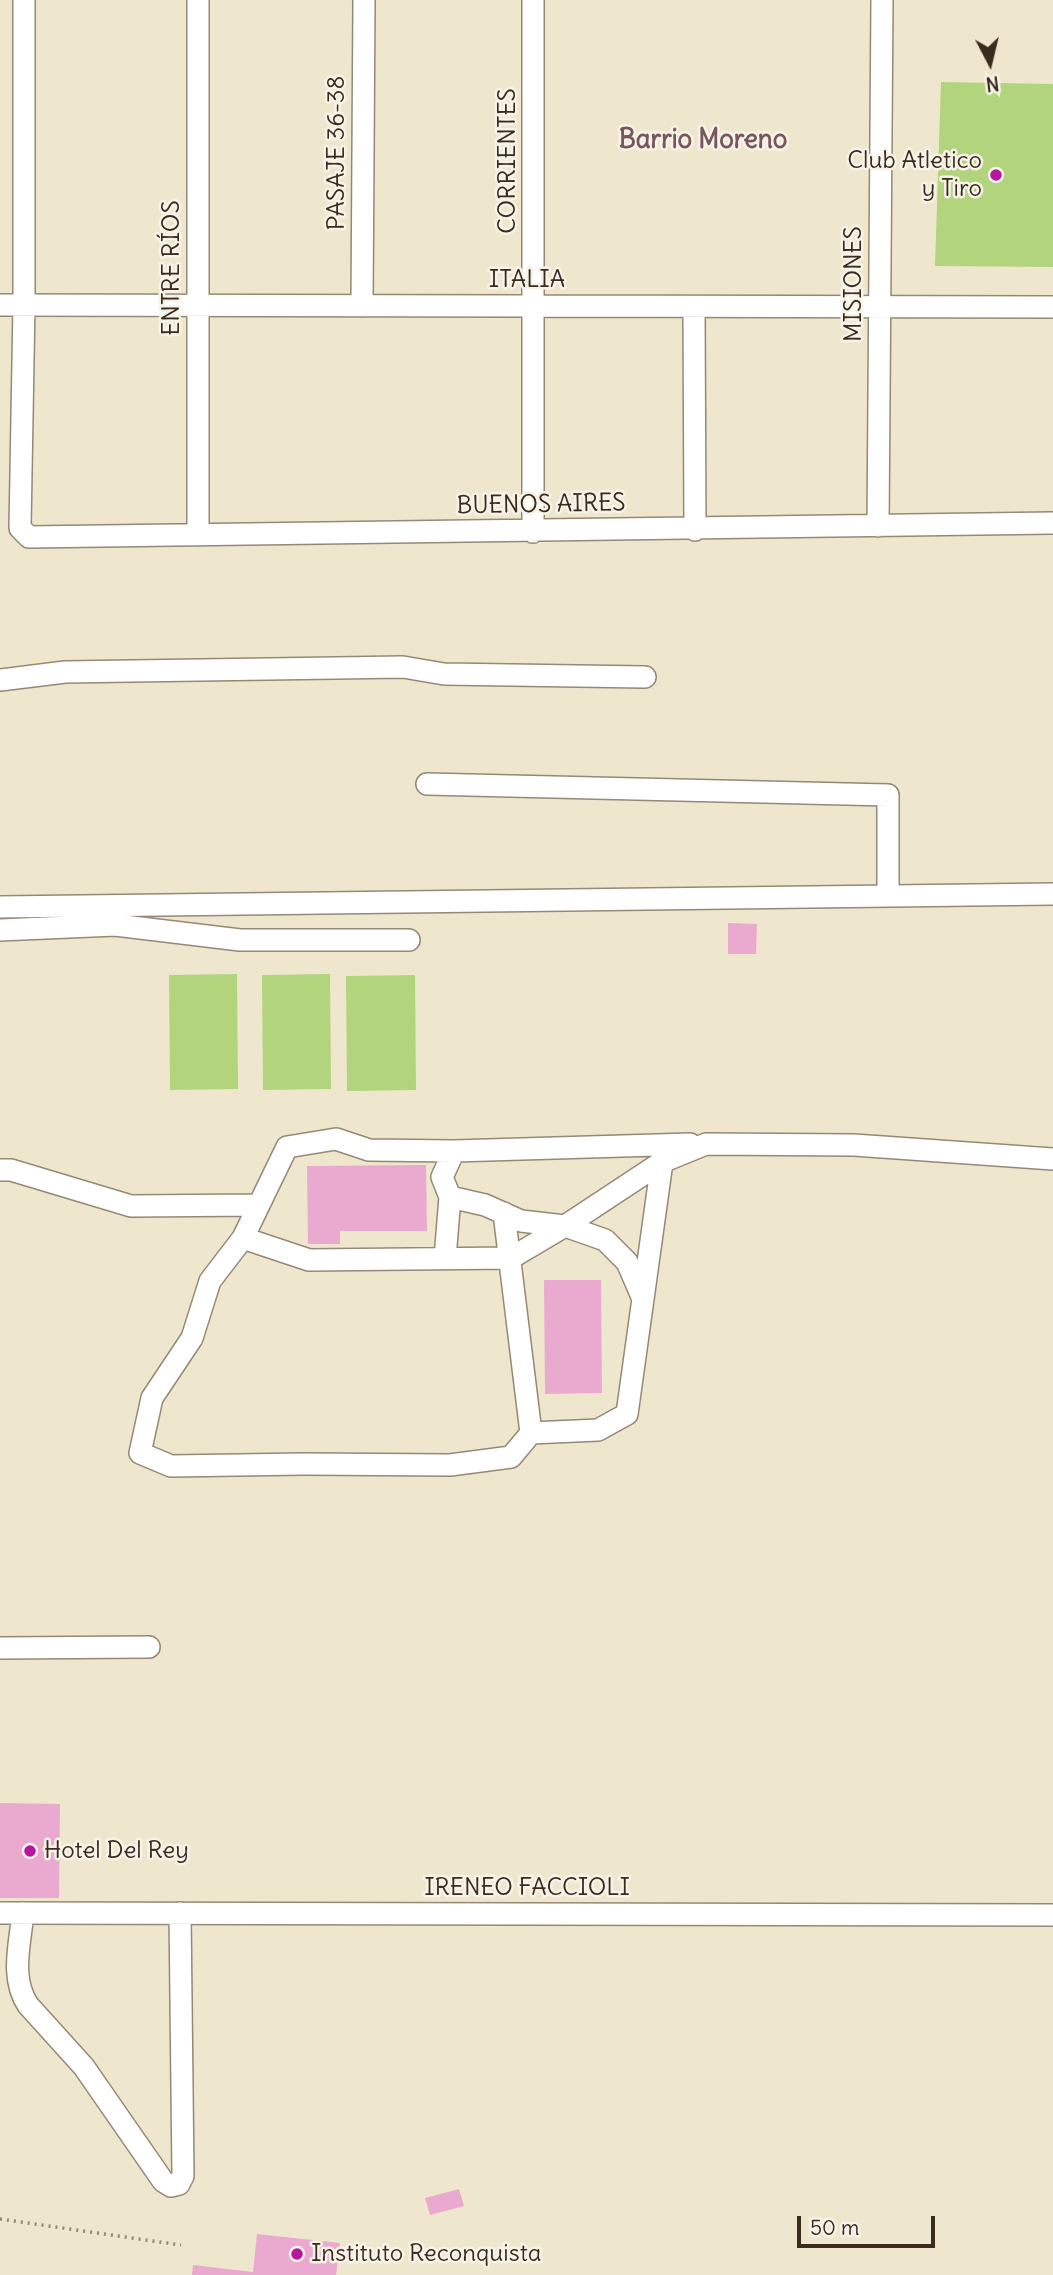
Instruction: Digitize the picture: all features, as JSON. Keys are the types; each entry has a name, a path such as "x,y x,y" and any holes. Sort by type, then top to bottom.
{"street":[{"path":"24,0 24,305"},
{"name":"ENTRE RÍOS","path":"198,0 198,536"},
{"name":"PASAJE 36-38","path":"362,306 364,0"},
{"name":"CORRIENTES","path":"533,0 533,531"},
{"name":"MISIONES","path":"878,526 882,0"},
{"name":"ITALIA","path":"0,305 1053,307"},
{"name":"BUENOS AIRES","path":"24,305 20,528 29,537 695,530 1053,523"},
{"path":"694,307 695,530"},
{"path":"0,680 65,672 403,667 444,674 645,677"},
{"path":"427,784 888,795 888,896"},
{"path":"0,907 1053,894"},
{"path":"0,930 115,925 240,940 409,940"},
{"path":"504,1213 531,1433 511,1457 450,1465 171,1466 140,1453 152,1398 192,1338 209,1281 243,1238 287,1147 336,1139 369,1150 454,1151 706,1144 853,1145 1053,1159"},
{"path":"243,1238 309,1260 511,1258 662,1162 706,1144"},
{"path":"446,1258 450,1197 442,1177 454,1151"},
{"path":"531,1433 598,1430 626,1414 662,1162"},
{"path":"0,1170 11,1170 131,1206 259,1205"},
{"path":"450,1197 485,1205 521,1221 565,1226 605,1240 627,1262 643,1298"},
{"path":"0,1648 149,1647"},
{"name":"IRENEO FACCIOLI","path":"0,1913 1053,1915"},
{"path":"23,1913 17,1979 21,1994 83,2067 163,2181 171,2186 178,2184 183,2176 180,1913"}],"path":[{"path":"0,2219 181,2245"}],"green space":[{"name":"Club Atletico y Tiro","path":"941,82 1053,84 1053,267 935,266"},
{"path":"237,974 238,1089 170,1090 169,975"},
{"path":"330,974 331,1089 263,1090 262,975"},
{"path":"415,975 416,1090 347,1091 346,976"}],"building":[{"path":"728,923 757,924 756,954 728,954"},
{"path":"426,1165 427,1231 340,1231 340,1244 308,1244 307,1166"},
{"path":"544,1280 601,1280 602,1393 545,1394"},
{"name":"Hotel Del Rey","path":"0,1803 60,1804 59,1898 0,1898"},
{"path":"459,2189 464,2206 430,2215 425,2198"},
{"name":"Instituto Reconquista","path":"257,2234 340,2243 336,2275 192,2275 193,2265 253,2272"}],"place":[{"name":"Club Atletico y Tiro","path":"996,175"},
{"name":"Hotel Del Rey","path":"30,1851"},
{"name":"Instituto Reconquista","path":"297,2254"}],"district":[{"name":"Barrio Moreno","path":"703,141"}]}
